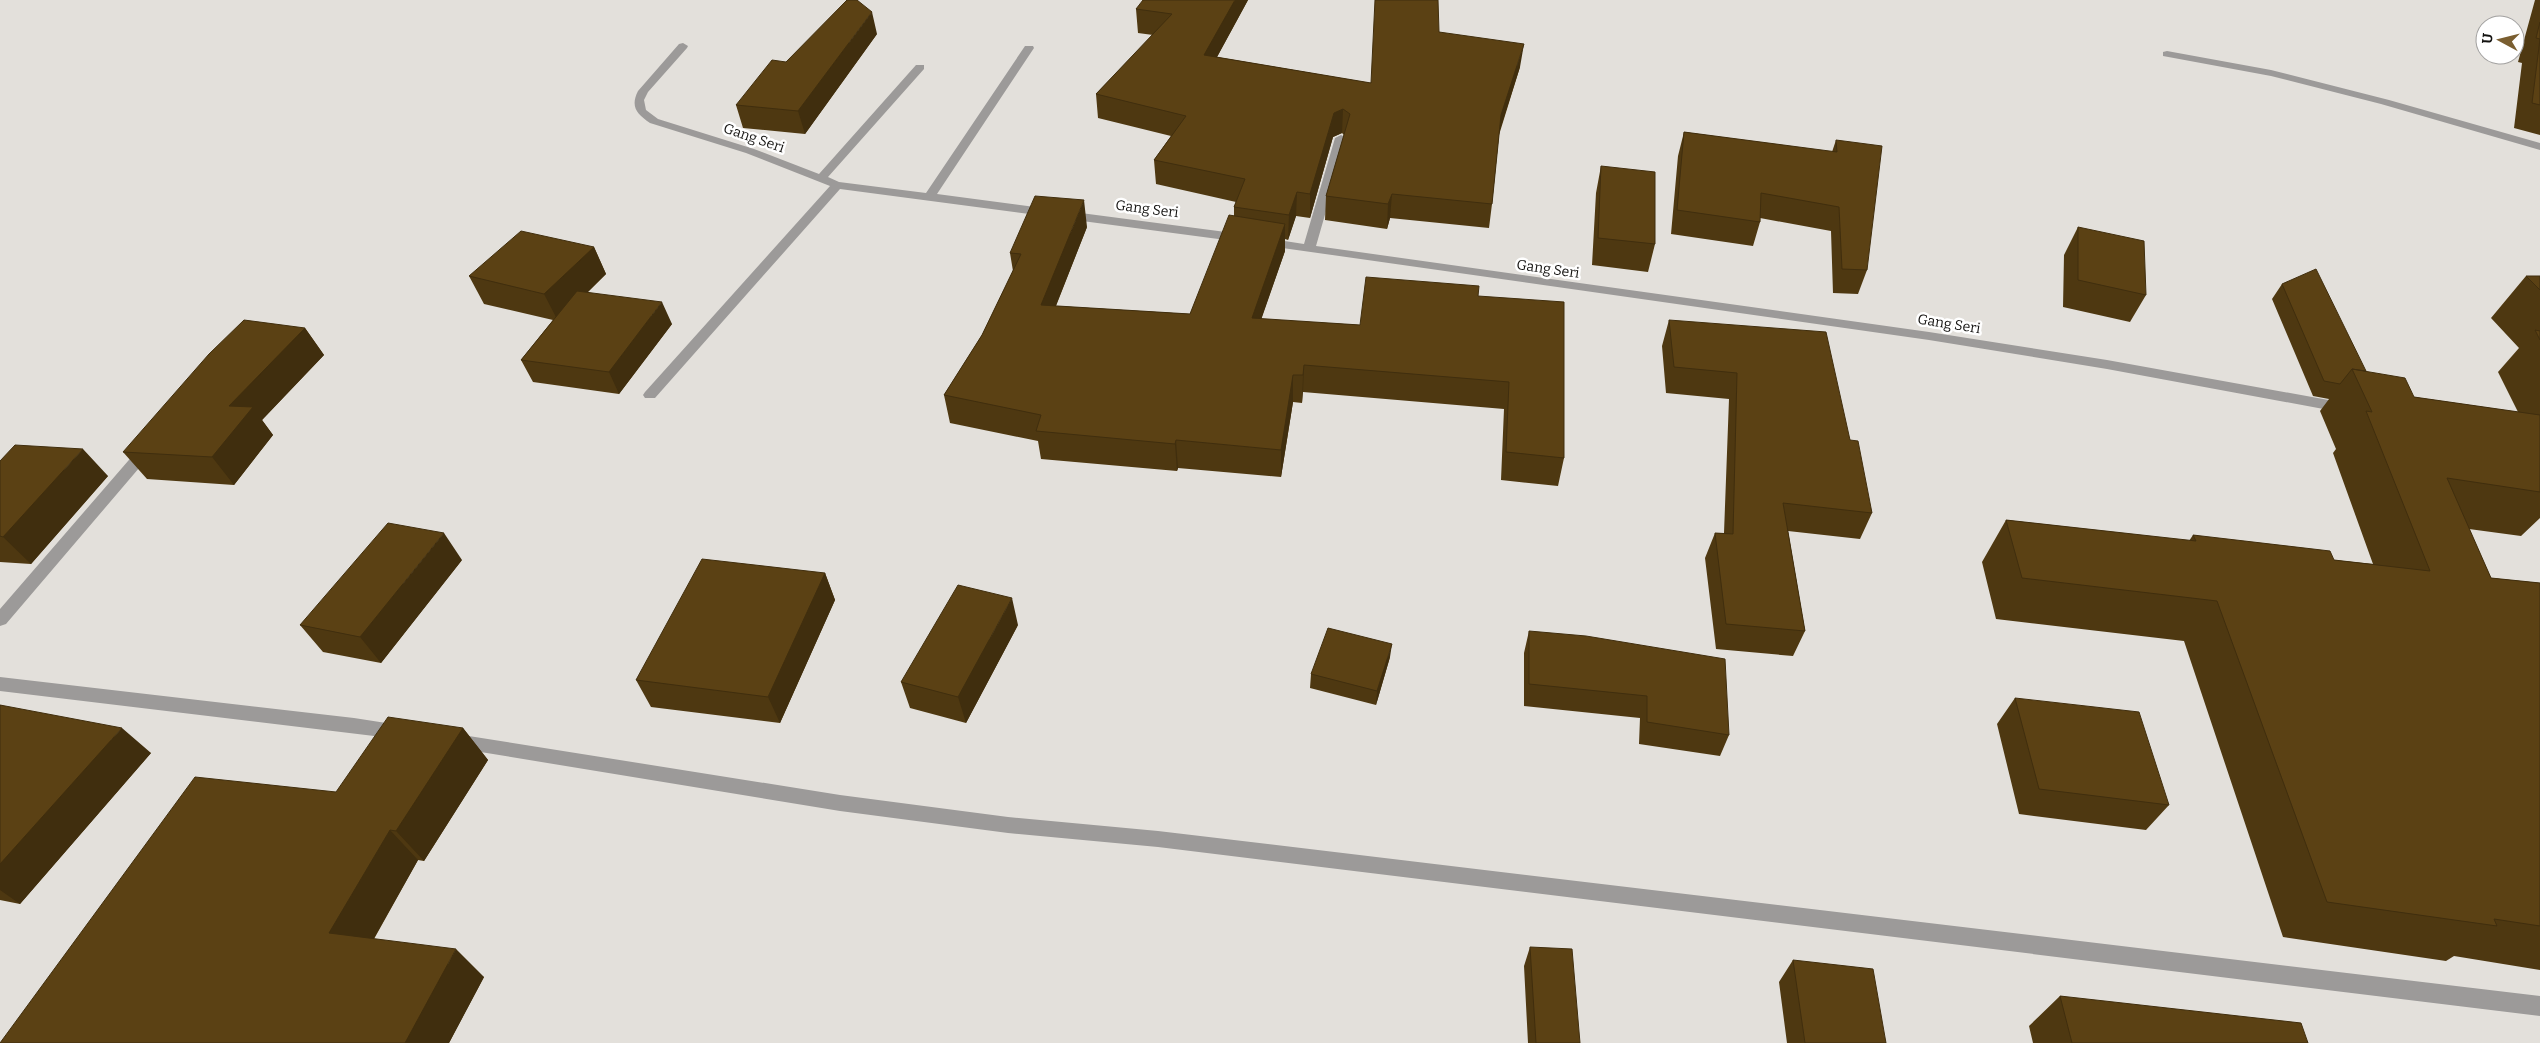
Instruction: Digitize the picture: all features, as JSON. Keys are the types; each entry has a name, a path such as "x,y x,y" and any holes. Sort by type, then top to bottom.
{"street":[{"name":"Gang Seri","path":"683,46 643,92 639,100 641,110 654,121 750,151 837,185 1175,228 1418,266 1869,327 2118,366 2360,411"},
{"path":"929,197 1029,48"},
{"path":"2167,54 2271,73 2385,102 2540,147"},
{"path":"821,178 920,67"},
{"path":"1309,249 1342,138"},
{"path":"650,396 837,185"},
{"path":"0,620 158,438"},
{"path":"0,684 354,724 412,734"},
{"path":"441,739 840,803 1008,825 1168,840 2540,1006"}],"building":[{"path":"847,0 857,0 872,12 798,111 736,105 772,60 786,62"},
{"path":"1143,0 1235,0 1204,55 1371,83 1375,0 1438,0 1439,32 1524,44 1501,115 1492,204 1392,194 1388,204 1326,196 1350,114 1343,109 1334,113 1310,194 1297,192 1289,215 1234,207 1245,179 1154,160 1186,116 1096,94 1172,14 1136,9"},
{"path":"2540,22 2540,39 2536,38"},
{"path":"2540,39 2540,105 2532,103"},
{"path":"1684,132 1837,152 1836,140 1882,146 1867,270 1842,269 1839,207 1761,193 1760,222 1677,210"},
{"path":"1601,166 1655,172 1655,244 1598,238"},
{"path":"1035,196 1084,200 1041,305 1190,314 1229,215 1285,224 1252,318 1360,325 1366,277 1479,286 1478,296 1564,302 1564,458 1506,452 1509,382 1304,365 1303,375 1293,375 1281,450 1176,440 1175,444 1036,431 1041,415 944,395 982,335 1021,254 1010,253"},
{"path":"2078,227 2144,241 2146,295 2078,280"},
{"path":"521,231 594,247 544,294 469,276"},
{"path":"2316,269 2366,371 2352,369 2340,384 2324,381 2282,284"},
{"path":"2526,276 2540,276 2540,290"},
{"path":"577,291 662,302 609,372 521,360"},
{"path":"244,320 305,328 229,406 253,407 212,457 123,452 209,354"},
{"path":"1669,320 1826,332 1850,440 1858,441 1872,513 1783,503 1805,631 1726,624 1715,533 1733,534 1737,373 1674,367"},
{"path":"2535,330 2540,331 2540,340"},
{"path":"2352,369 2405,378 2414,397 2540,415 2540,492 2447,478 2491,578 2540,583 2540,926 2494,919 2497,926 2327,902 2217,601 2022,578 2006,520 2196,541 2193,535 2330,551 2334,560 2430,571 2366,411 2372,412"},
{"path":"15,445 83,449 3,537 0,536 0,461"},
{"path":"388,523 444,533 360,637 300,625"},
{"path":"702,559 825,573 768,697 636,680"},
{"path":"958,585 1012,598 958,697 901,682"},
{"path":"1328,628 1392,644 1377,691 1311,674"},
{"path":"1529,631 1586,636 1725,659 1729,735 1647,722 1647,696 1529,684"},
{"path":"2015,698 2139,712 2169,805 2039,789"},
{"path":"0,705 122,728 0,864"},
{"path":"388,717 463,728 396,831 390,830 329,933 456,949 405,1043 0,1043 195,777 336,792"},
{"path":"1530,947 1572,949 1580,1043 1536,1043"},
{"path":"1793,960 1873,969 1886,1043 1805,1043"},
{"path":"2060,996 2301,1023 2308,1043 2072,1043"}]}
